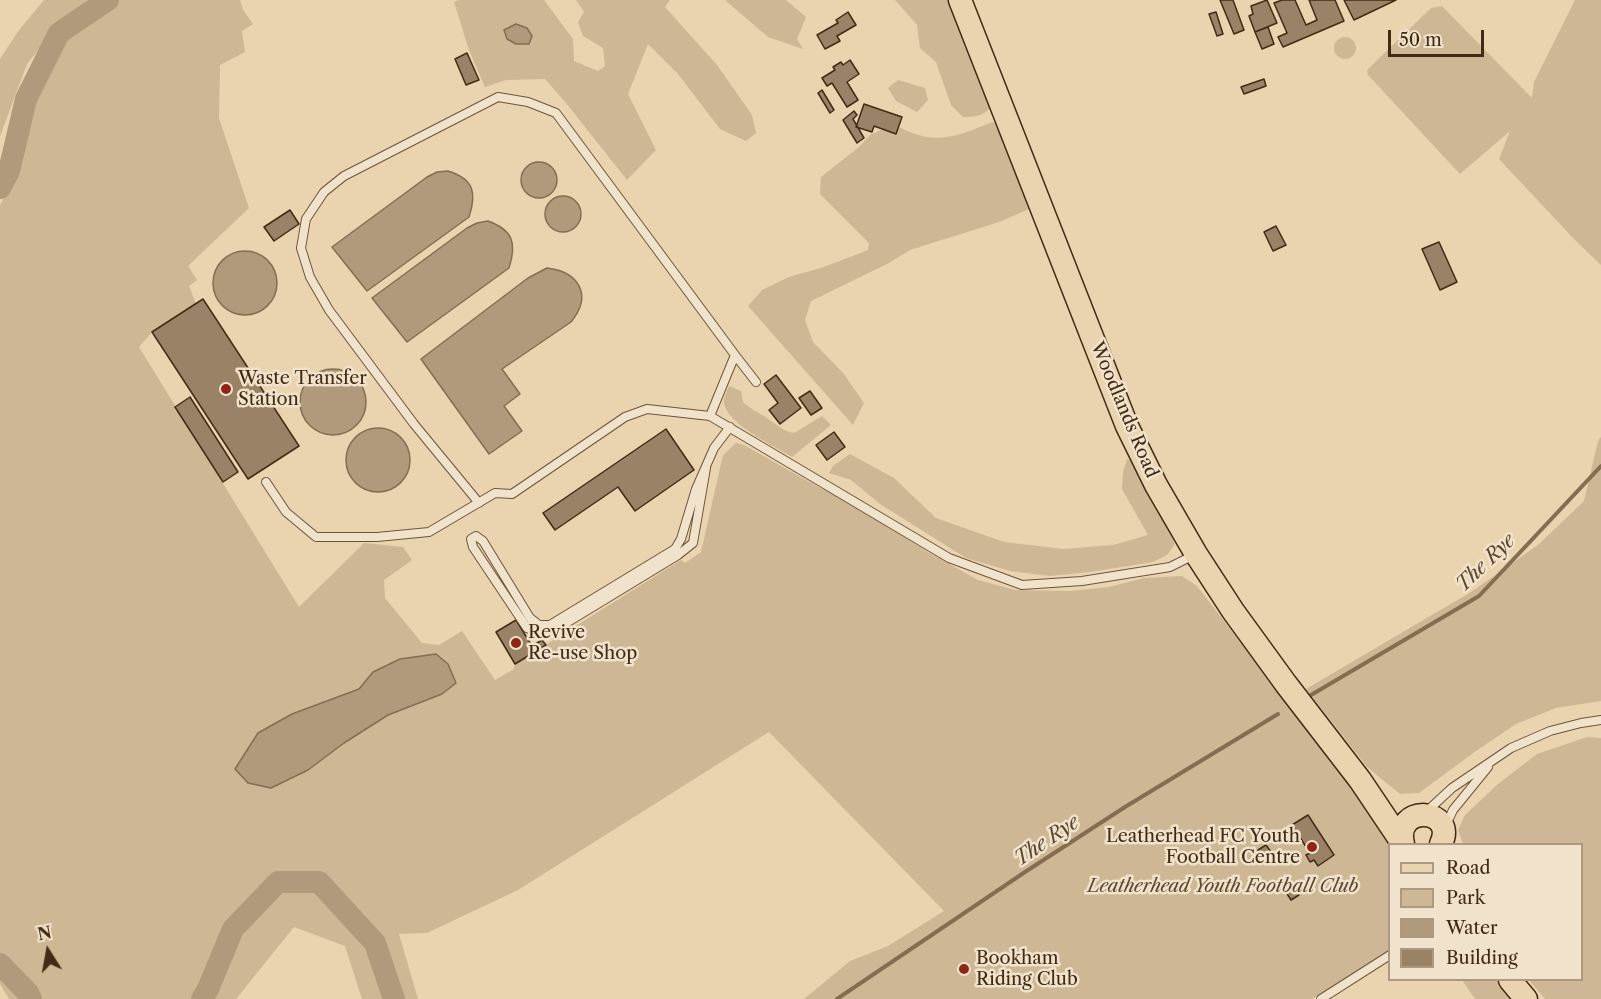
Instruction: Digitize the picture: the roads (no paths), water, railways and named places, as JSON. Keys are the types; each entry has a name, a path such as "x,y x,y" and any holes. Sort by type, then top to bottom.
{"main road":[{"name":"Woodlands Road","path":"960,0 1127,426 1156,485 1196,554 1233,611 1360,780 1402,843"},
{"name":"Woodlands Road","path":"1360,780 1402,809 1437,819 1445,839"},
{"path":"1403,843 1402,830 1405,824 1420,815"},
{"path":"1511,981 1527,999"}],"lane":[{"path":"479,502 414,424 329,310 310,277 301,248 306,219 324,192 344,176 498,98 528,102 556,113 756,382"},
{"path":"710,416 735,355"},
{"path":"266,482 286,512 316,537 377,537 429,532 495,493 512,494 625,417 647,410 710,416 949,558 1022,585 1082,581 1170,567 1196,554"},
{"path":"706,468 693,543 678,555 554,631 542,633 527,628 473,548 471,539 476,536 483,541 530,618 538,625 550,625 675,549 681,539 696,489 714,448 730,427"},
{"path":"681,539 681,547 688,546"},
{"path":"1420,815 1452,788 1511,748 1550,731 1601,720"},
{"path":"1445,839 1453,810 1490,764"},
{"path":"1321,999 1388,956"}],"water":[{"path":"516,24 527,28 532,36 529,44 516,44 507,39 504,30"},
{"path":"539,162 552,167 557,180 552,193 539,198 526,193 521,180 526,167"},
{"path":"448,171 463,178 471,188 473,201 469,217 367,291 332,247 427,177 437,172"},
{"path":"563,196 576,201 581,214 576,227 563,232 550,227 545,214 550,201"},
{"path":"488,221 503,229 511,239 513,251 509,268 407,342 372,298 467,228"},
{"path":"239,251 251,251 268,260 275,271 277,283 275,295 268,306 251,315 239,315 227,310 218,301 213,289 213,277 218,265 227,256"},
{"path":"547,268 567,274 574,280 582,294 581,303 571,322 502,369 520,394 504,406 522,431 489,454 421,359 528,278"},
{"path":"333,369 345,372 356,379 363,390 366,402 363,414 356,425 345,432 333,435 321,432 310,425 303,414 300,402 303,390 310,379 321,372"},
{"path":"378,428 396,433 401,437 405,442 410,460 405,478 401,483 396,487 378,492 360,487 355,483 351,478 346,460 351,442 355,437 360,433"},
{"path":"436,654 448,664 456,683 442,694 388,715 344,743 308,770 271,788 248,783 235,769 258,733 292,714 359,689 373,672 400,659"}],"waterway":[{"path":"0,188 9,171 26,99 59,33 108,0"},
{"name":"The Rye","path":"1311,695 1479,596 1601,466"},
{"name":"The Rye","path":"837,999 1125,807 1278,714"},
{"path":"202,999 233,929 278,882 319,882 375,943 394,999"},
{"path":"0,964 31,999"}],"place":[{"name":"Waste Transfer Station","path":"226,389"},
{"name":"Revive Re-use Shop","path":"516,643"},
{"name":"Leatherhead FC Youth Football Centre","path":"1312,847"},
{"name":"Bookham Riding Club","path":"964,969"}],"park label":[{"name":"Leatherhead Youth Football Club","path":"1223,887"}]}
